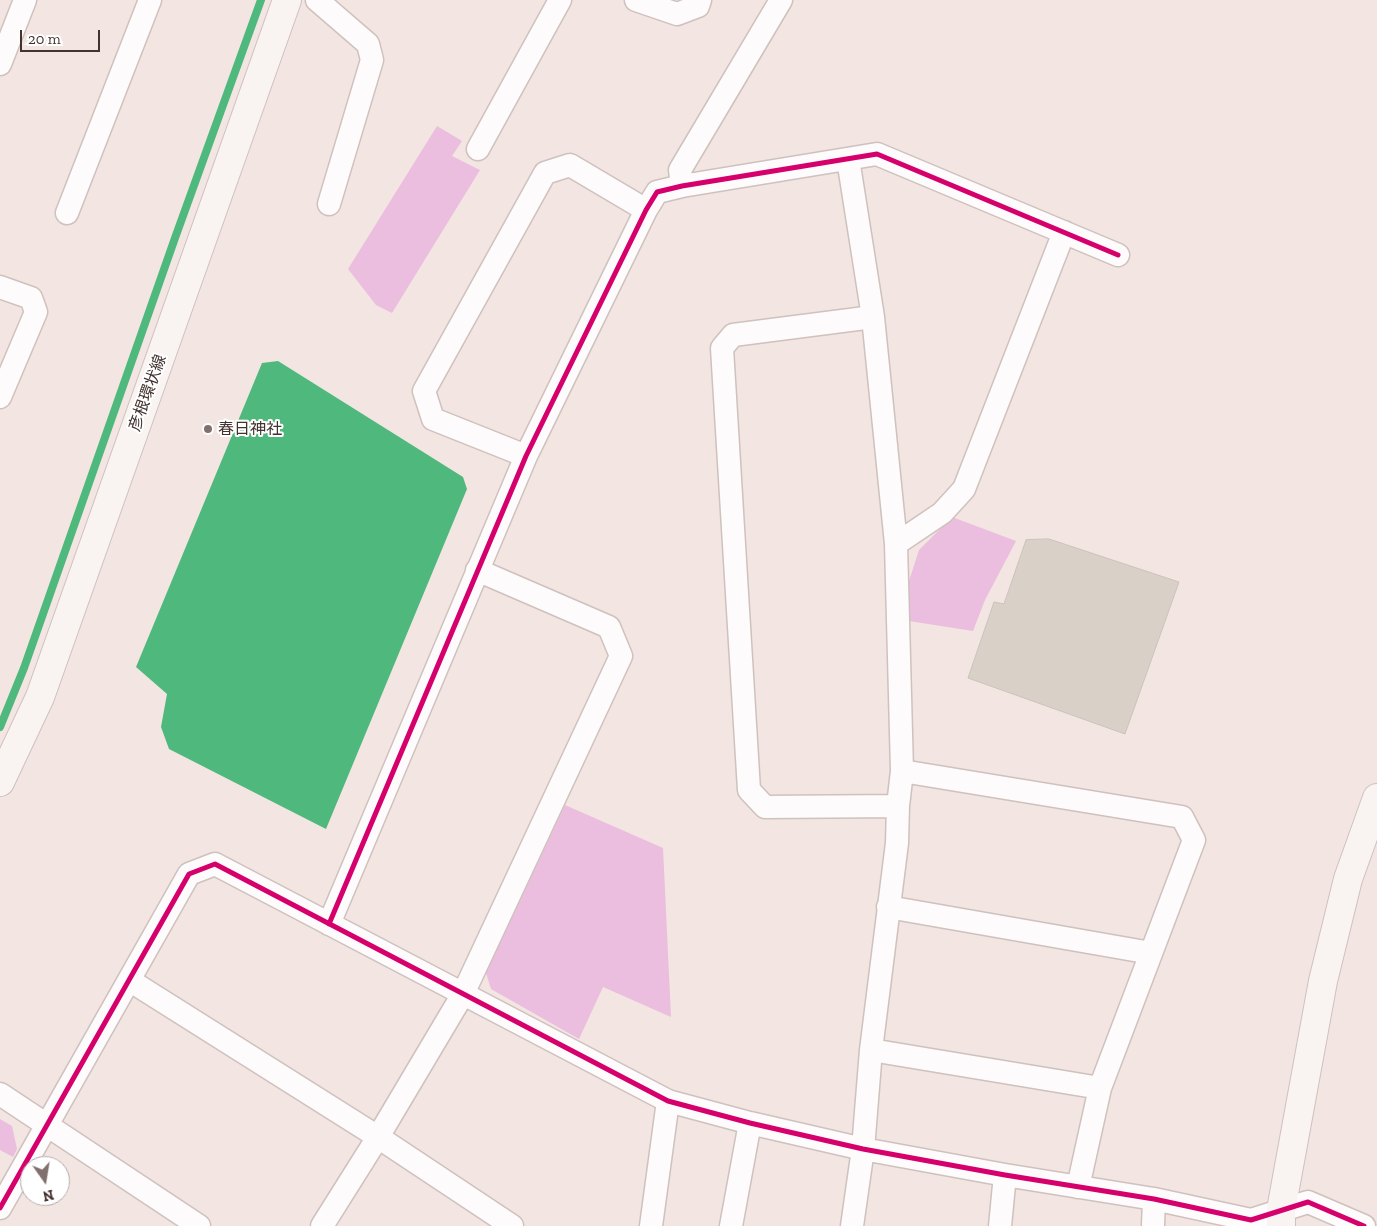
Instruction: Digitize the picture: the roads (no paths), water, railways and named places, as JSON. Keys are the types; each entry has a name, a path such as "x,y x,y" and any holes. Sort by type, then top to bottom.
{"main road":[{"name":"彦根環状線","path":"0,782 40,697 288,0"},
{"path":"1281,1218 1323,981 1348,879 1377,798"}],"street":[{"path":"0,64 25,0"},
{"path":"67,213 150,0"},
{"path":"317,0 368,44 372,60 329,204"},
{"path":"478,149 560,0"},
{"path":"636,0 677,14 698,6 700,0"},
{"path":"682,186 680,170 781,0"},
{"path":"329,924 526,456 646,210 657,192 682,186 877,154 1118,255"},
{"path":"848,159 873,317 896,544 902,771 898,806 897,843 871,1050 863,1149 852,1226"},
{"path":"526,456 432,419 424,391 545,173 570,165 646,210"},
{"path":"896,544 942,513 964,489 1064,232"},
{"path":"0,287 31,298 36,312 0,397"},
{"path":"873,317 733,335 722,348 749,790 765,807 898,806"},
{"path":"322,1226 378,1137 463,994 621,656 609,627 477,570"},
{"path":"902,771 1182,817 1194,840 1100,1088 1078,1187"},
{"path":"0,1208 189,874 215,864 668,1101 750,1123 863,1149 1005,1175 1154,1199 1251,1220 1281,1218 1308,1202 1364,1226"},
{"path":"888,907 1150,953"},
{"path":"129,980 378,1137 512,1226"},
{"path":"871,1050 1100,1088"},
{"path":"0,1094 199,1226"},
{"path":"651,1226 668,1101"},
{"path":"732,1226 750,1123"},
{"path":"1000,1226 1005,1175"},
{"path":"1153,1226 1154,1199"}],"waterway":[{"path":"0,727 24,668 261,0"}],"place":[{"name":"春日神社","path":"208,429"}]}
